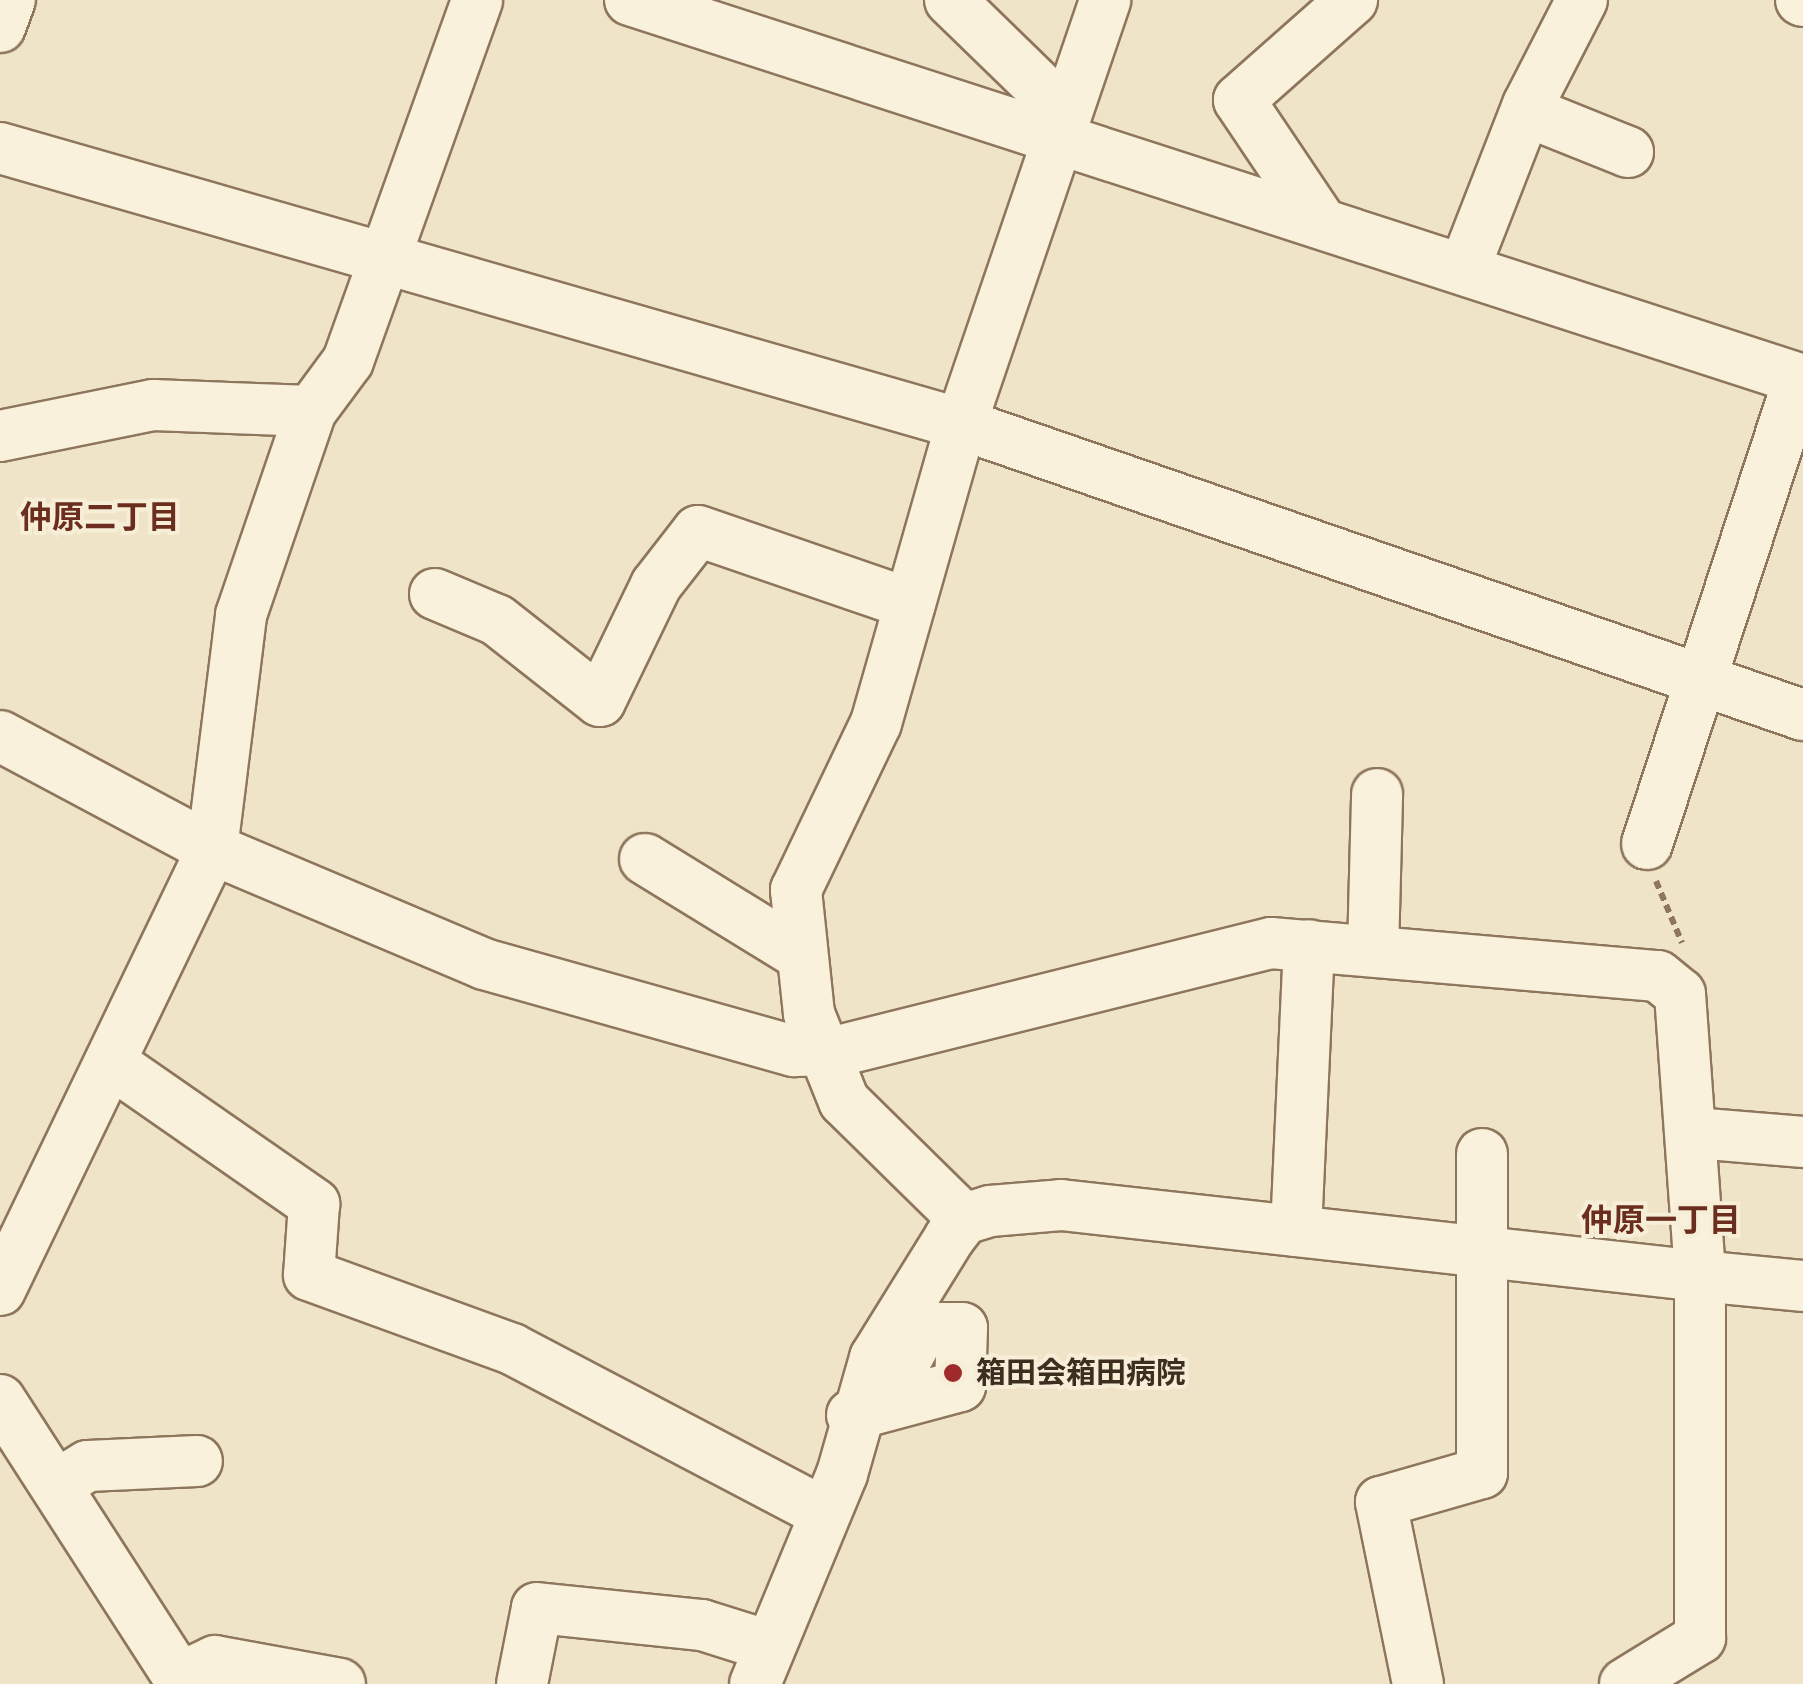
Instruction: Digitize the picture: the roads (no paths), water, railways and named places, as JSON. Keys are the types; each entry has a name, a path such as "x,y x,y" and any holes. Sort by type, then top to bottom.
{"street":[{"path":"0,27 10,0"},
{"path":"0,1290 212,850 241,615 312,410 348,362 477,0"},
{"path":"630,0 1060,123 1322,222 1801,379 1647,844"},
{"path":"950,0 1060,123"},
{"path":"964,1219 844,1101 821,1052 801,956 796,890 876,723 962,424 1060,123 1106,0"},
{"path":"1322,222 1239,100 1352,0"},
{"path":"1464,269 1526,112 1582,0"},
{"path":"1526,112 1628,152"},
{"path":"0,148 962,424 1803,715"},
{"path":"0,436 153,406 312,410"},
{"path":"435,594 497,620 600,700 656,585 698,531 910,604"},
{"path":"0,736 212,850 484,964 821,1052 1270,943 1667,983 1680,994 1694,1133 1700,1276 1700,1638 1625,1684"},
{"path":"1373,951 1376,794"},
{"path":"646,859 801,956"},
{"path":"1296,1231 1309,945"},
{"path":"110,1062 314,1204 309,1274 512,1349 822,1512"},
{"path":"1694,1133 1803,1142"},
{"path":"1418,1684 1381,1502 1482,1473 1482,1154"},
{"path":"964,1219 1061,1204 1803,1286"},
{"path":"522,1684 537,1608 702,1626 761,1665 822,1512 842,1474 855,1406 964,1219"},
{"path":"0,1400 181,1681 215,1662 340,1684"},
{"path":"57,1485 88,1466 197,1461"}],"place":[{"name":"箱田会箱田病院","path":"953,1373"}],"district":[{"name":"仲原二丁目","path":"100,517"},
{"name":"仲原一丁目","path":"1661,1220"}]}
